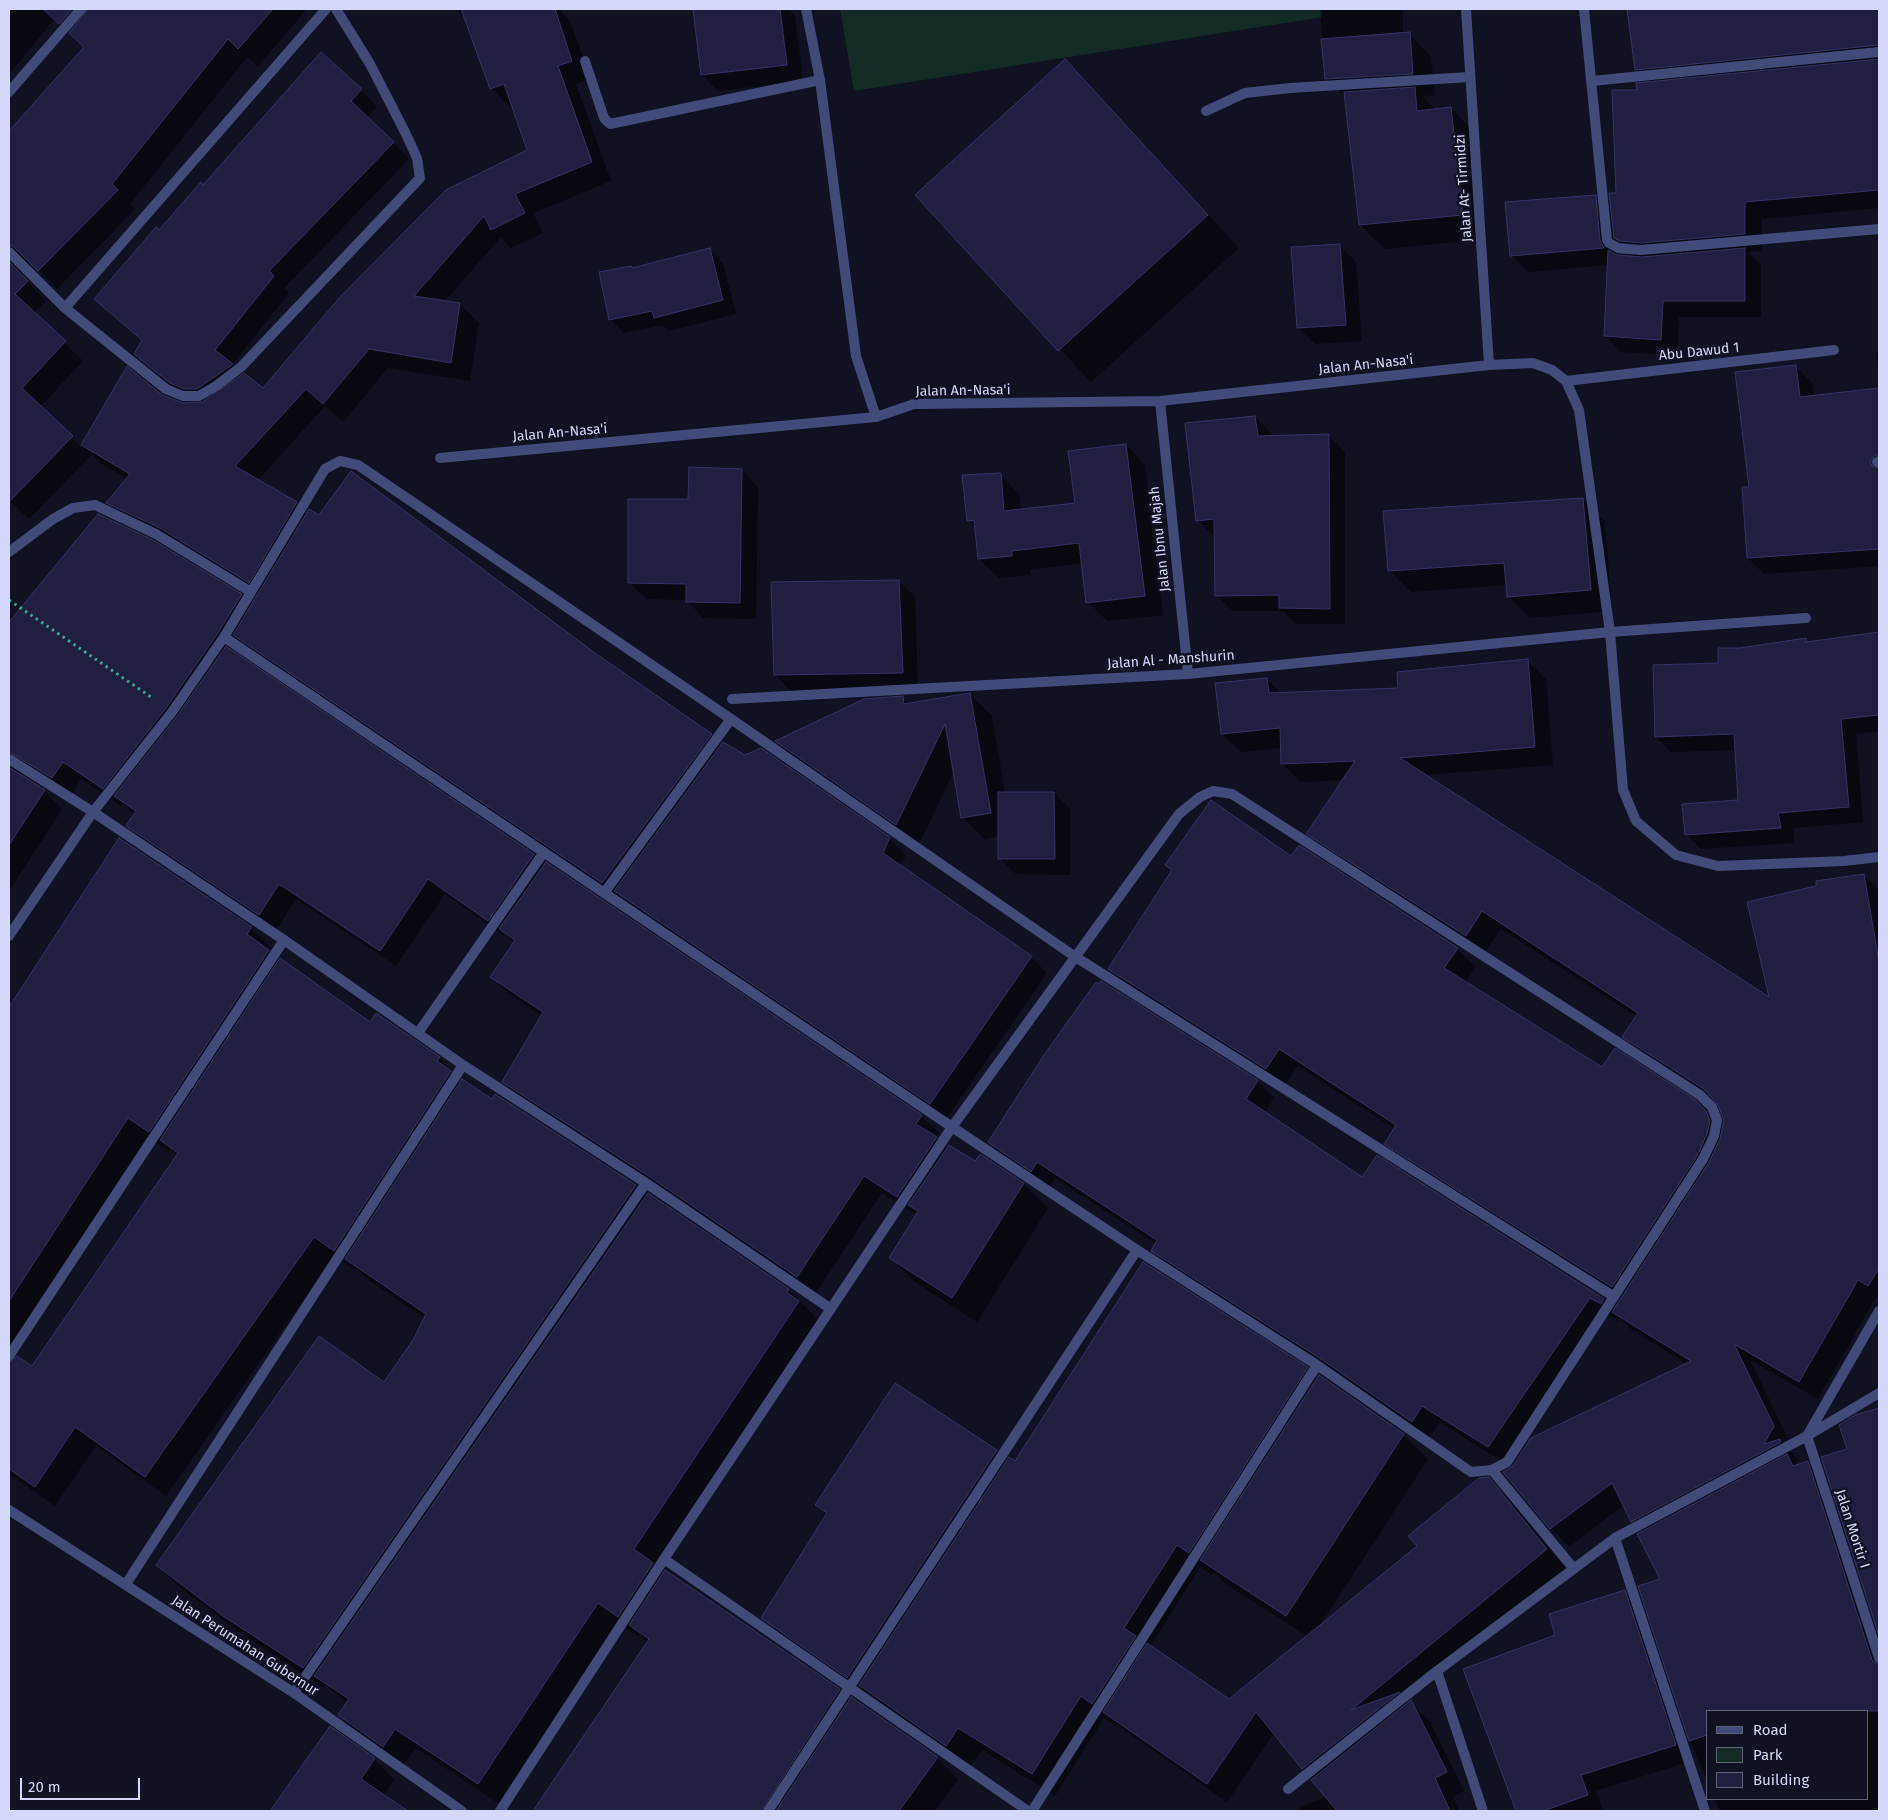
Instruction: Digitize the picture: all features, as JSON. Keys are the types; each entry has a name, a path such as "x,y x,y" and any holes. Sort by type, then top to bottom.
{"street":[{"path":"9,92 81,9"},
{"path":"65,308 326,9"},
{"path":"9,252 65,308 166,389 183,396 200,396 241,367 420,178 417,158 405,132 370,64 336,9"},
{"path":"806,9 820,80 856,356 876,417"},
{"name":"Jalan At- Tirmidzi","path":"1466,9 1489,366"},
{"path":"1584,9 1607,240 1612,245 1618,248 1642,250 1879,230"},
{"path":"1592,81 1879,52"},
{"path":"585,61 604,118 610,124 820,80"},
{"path":"1206,111 1245,93 1290,88 1470,78"},
{"name":"Abu Dawud 1","path":"1566,381 1834,350"},
{"name":"Jalan An-Nasa'i","path":"440,458 876,417 914,404 1160,401 1533,363 1552,370 1566,381"},
{"path":"1566,381 1579,410 1610,632 1623,790 1636,821 1676,855 1718,866 1844,862 1879,857"},
{"name":"Jalan Ibnu Majah","path":"1160,401 1188,674"},
{"path":"9,936 93,812 172,712 224,637 325,469 340,461 358,465 731,718 1074,956 1613,1296"},
{"path":"9,552 53,518 73,508 96,505 156,534 251,592"},
{"name":"Jalan Al - Manshurin","path":"732,700 1188,674 1610,632 1806,618"},
{"path":"224,637 952,1127 1137,1250 1317,1366 1471,1472 1492,1470 1507,1462 1703,1159 1714,1136 1717,1120 1712,1107 1700,1095 1232,794 1213,792 1200,797 1179,814 1074,956 952,1127 664,1559 500,1811"},
{"path":"604,893 731,718"},
{"path":"9,759 93,812 284,940 463,1065 646,1183 831,1309"},
{"path":"418,1033 544,852"},
{"path":"9,1356 284,940"},
{"path":"126,1584 463,1065"},
{"path":"294,1693 646,1183"},
{"path":"768,1811 851,1688 1137,1250"},
{"path":"1807,1436 1879,1311"},
{"path":"664,1559 1030,1811 1317,1366"},
{"path":"1288,1789 1437,1671 1615,1538 1807,1436 1879,1393"},
{"name":"Jalan Mortir I","path":"1807,1436 1879,1658"},
{"path":"1492,1470 1574,1569"},
{"name":"Jalan Perumahan Gubernur","path":"9,1510 294,1693 462,1811"},
{"path":"1615,1538 1705,1811"},
{"path":"1437,1671 1483,1811"}],"path":[{"path":"9,600 172,712"}],"green space":[{"path":"840,9 1322,9 1323,17 854,91"}],"building":[{"path":"43,9 72,9 59,24"},
{"path":"88,9 273,9 238,49 228,39 112,184 118,190 38,271 14,247 9,245 9,131 84,47 69,33"},
{"path":"461,9 555,9 572,61 558,66 592,162 515,194 525,213 491,230 484,216 414,296 460,303 451,363 369,349 323,404 306,389 235,466 297,502 249,583 160,528 106,503 130,474 81,445 127,366 162,395 183,403 202,402 244,373 263,388 340,297 446,190 527,150 504,84 490,89"},
{"path":"693,9 780,9 787,65 701,75"},
{"path":"1627,9 1879,9 1879,45 1635,70"},
{"path":"1410,32 1413,74 1325,79 1321,39"},
{"path":"321,52 362,89 351,101 394,142 269,271 274,276 215,350 233,364 197,389 184,389 170,383 134,354 142,340 94,299 156,227 159,230 201,182 203,185"},
{"path":"1065,59 1208,215 1058,351 915,195"},
{"path":"1879,59 1879,190 1745,202 1745,234 1641,243 1620,241 1614,238 1609,193 1616,193 1612,90 1637,90 1636,83"},
{"path":"1415,87 1417,111 1451,107 1463,215 1359,225 1344,92"},
{"path":"1596,195 1600,241 1604,248 1510,256 1505,202"},
{"path":"1340,244 1346,325 1297,328 1291,247"},
{"path":"710,248 723,300 654,318 652,311 609,320 599,272 631,266 632,268"},
{"path":"1745,248 1745,301 1663,301 1661,340 1604,336 1608,250 1617,255 1642,257"},
{"path":"9,261 28,281 15,294 66,341 22,388 73,436 9,502"},
{"path":"1796,365 1800,397 1879,388 1879,454 1874,456 1870,462 1873,467 1879,468 1879,549 1747,558 1742,487 1749,487 1735,372"},
{"path":"1255,416 1258,436 1329,434 1330,609 1279,608 1279,595 1215,596 1214,519 1196,521 1185,423"},
{"path":"1126,444 1145,596 1086,603 1079,543 1012,551 1012,556 978,559 974,520 967,521 962,475 1001,473 1004,511 1075,503 1068,451"},
{"path":"689,467 742,469 740,603 686,602 686,584 628,583 628,499 688,499"},
{"path":"351,471 595,653 712,734 602,883 233,635 309,509 319,515"},
{"path":"1583,498 1591,590 1507,597 1504,563 1388,571 1383,511"},
{"path":"98,514 153,540 242,594 218,633 166,708 103,789 63,762 52,778 9,752 9,622"},
{"path":"899,580 903,673 774,675 771,582"},
{"path":"1879,632 1879,715 1841,719 1849,807 1778,813 1781,828 1685,835 1682,804 1738,800 1734,734 1655,737 1653,665 1718,663 1718,648 1740,648 1806,638 1806,642"},
{"path":"226,646 534,854 488,921 428,879 380,951 279,884 259,915 126,826 136,811 114,796 177,716"},
{"path":"1528,659 1535,747 1400,758 1769,997 1747,902 1816,886 1816,881 1864,874 1879,962 1879,1268 1868,1286 1858,1280 1799,1382 1734,1344 1774,1426 1764,1444 1780,1439 1781,1442 1631,1522 1612,1483 1550,1529 1503,1472 1513,1466 1531,1438 1691,1361 1612,1312 1709,1162 1720,1139 1724,1121 1718,1105 1704,1089 1622,1037 1638,1013 1482,911 1466,936 1306,834 1355,761 1281,764 1280,728 1221,734 1215,683 1267,678 1269,693 1398,688 1397,672"},
{"path":"970,693 991,813 961,818 945,724 896,825 775,741 864,699 903,696 904,704"},
{"path":"723,742 745,755 761,748 890,837 883,853 1032,956 930,1104 614,891"},
{"path":"9,767 45,790 9,845"},
{"path":"998,792 1054,792 1055,859 998,859"},
{"path":"1211,800 1291,856 1299,845 1458,948 1444,968 1602,1067 1615,1048 1696,1100 1706,1111 1710,1121 1707,1134 1697,1156 1612,1287 1384,1144 1396,1125 1279,1049 1266,1069 1108,969 1172,870 1165,865"},
{"path":"119,838 252,927 247,934 269,950 149,1132 128,1118 9,1301 9,1007"},
{"path":"546,862 922,1115 916,1124 937,1137 897,1197 864,1176 797,1277 650,1177 502,1082 543,1012 490,977 515,940 499,929"},
{"path":"280,958 370,1022 376,1013 440,1057 437,1061 451,1071 334,1251 314,1237 145,1477 75,1427 35,1487 9,1469 9,1363 17,1356 32,1366 178,1153 160,1140"},
{"path":"1101,981 1258,1080 1246,1099 1362,1177 1377,1155 1604,1299 1601,1304 1590,1298 1488,1447 1422,1406 1412,1422 1321,1359 1151,1251 1157,1240 1037,1162 1031,1172 988,1142 1044,1055 1096,982 1098,984"},
{"path":"462,1079 492,1099 495,1094 636,1185 303,1668 223,1616 156,1565 319,1336 384,1382 413,1340 426,1314 345,1259"},
{"path":"949,1145 975,1161 980,1154 1024,1183 952,1298 889,1258 918,1211 908,1205"},
{"path":"648,1193 789,1289 787,1293 799,1301 634,1549 653,1563 618,1617 598,1603 478,1784 395,1729 383,1747 338,1715 349,1699 314,1676"},
{"path":"1143,1262 1308,1367 1189,1553 1177,1545 1124,1628 1136,1636 1092,1704 1081,1696 1032,1774 958,1728 946,1746 859,1685 1009,1457 1015,1461"},
{"path":"1319,1375 1404,1434 1286,1616 1200,1560"},
{"path":"895,1383 997,1450 847,1678 761,1618 827,1513 815,1505"},
{"path":"1879,1408 1879,1636 1821,1457 1847,1449 1839,1425 1855,1415"},
{"path":"1787,1454 1793,1466 1808,1461 1872,1660 1879,1665 1879,1711 1706,1710 1706,1735 1689,1741 1638,1586 1660,1579 1637,1534"},
{"path":"1489,1477 1547,1549 1351,1710 1400,1692 1302,1769 1256,1712 1207,1784 1103,1712 1147,1643 1229,1699 1417,1546 1408,1536 1479,1478"},
{"path":"665,1570 840,1689 761,1811 533,1811 649,1639 629,1625"},
{"path":"1625,1590 1676,1745 1581,1775 1588,1795 1543,1811 1516,1811 1463,1669 1555,1635 1549,1614"},
{"path":"851,1697 938,1757 899,1811 776,1811"},
{"path":"1411,1700 1447,1772 1435,1778 1450,1811 1337,1811 1311,1780"},
{"path":"330,1726 375,1758 361,1779 408,1811 270,1811"}]}
